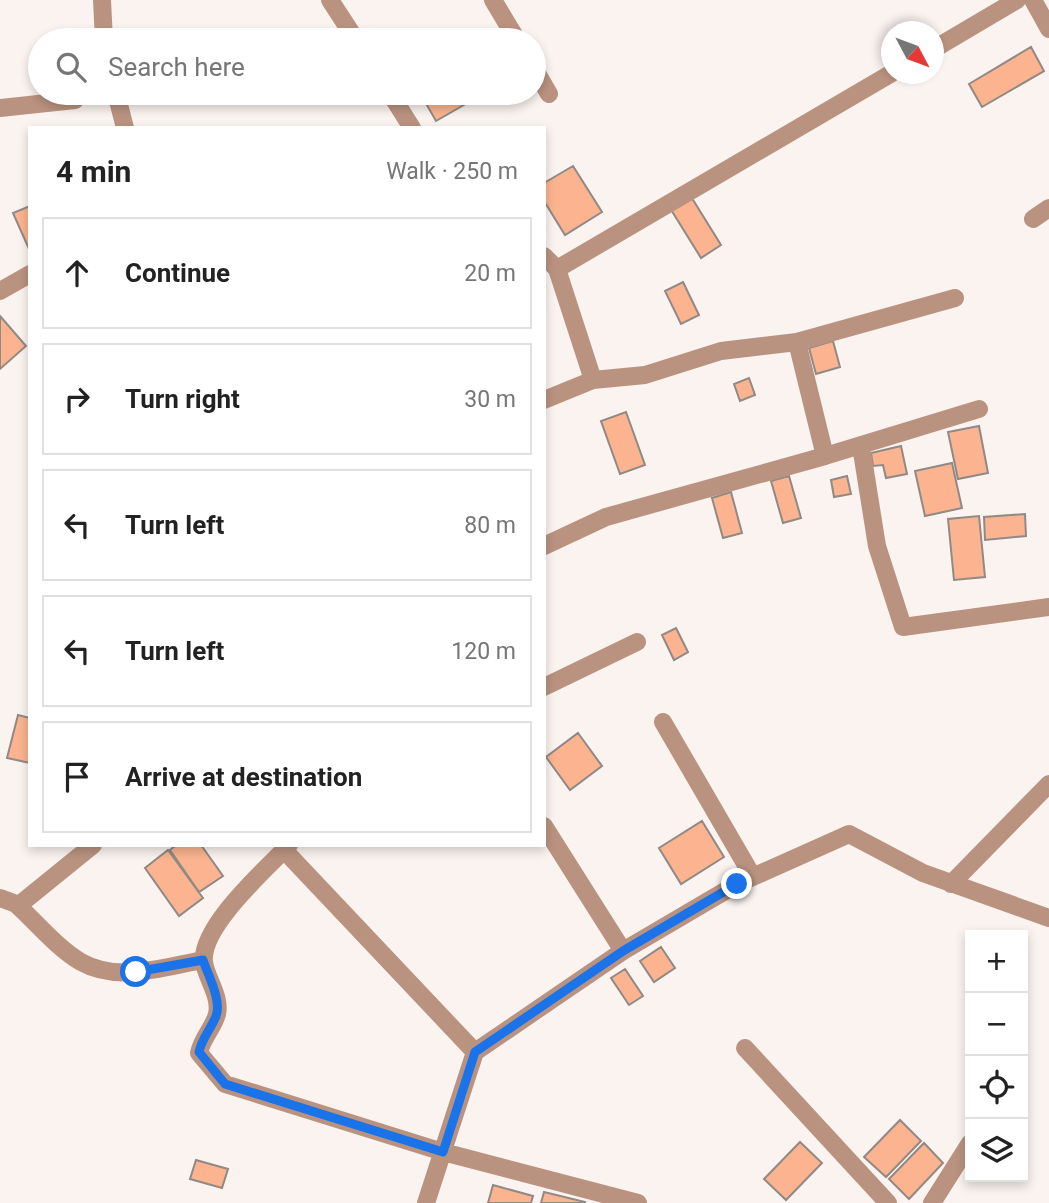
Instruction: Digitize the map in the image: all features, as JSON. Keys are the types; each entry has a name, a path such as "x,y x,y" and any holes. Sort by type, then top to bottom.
{"street":[{"path":"102,0 103,28"},
{"path":"330,0 348,28"},
{"path":"493,0 510,28"},
{"path":"944,43 1017,0"},
{"path":"1033,0 1049,29"},
{"path":"593,380 550,262 881,79"},
{"path":"546,88 549,93"},
{"path":"0,108 28,105"},
{"path":"119,105 124,126"},
{"path":"398,105 411,126"},
{"path":"1033,219 1049,208"},
{"path":"0,291 28,275"},
{"path":"546,399 593,380 645,375 721,351 797,342 955,298"},
{"path":"797,342 825,456"},
{"path":"546,545 606,517 861,446 979,409"},
{"path":"861,446 877,546 903,627 1049,607"},
{"path":"546,686 638,642"},
{"path":"663,722 753,877"},
{"path":"951,884 1049,784"},
{"path":"546,829 623,951"},
{"path":"426,1203 475,1052 623,951 753,877 849,834 923,873 1049,918"},
{"path":"8,901 19,905 91,847"},
{"path":"475,1052 286,848 224,914 210,937 203,960 217,1003 217,1015 201,1042 199,1052 225,1084 443,1152 638,1203"},
{"path":"8,901 79,961 96,968 136,972 203,960"},
{"path":"745,1048 888,1203"},
{"path":"932,1203 965,1151"}],"building":[{"path":"1031,47 1044,71 982,107 969,84"},
{"path":"427,105 464,105 436,121"},
{"path":"573,166 602,212 565,235 546,204 546,182"},
{"path":"690,195 721,245 701,258 670,208"},
{"path":"28,207 28,247 13,213"},
{"path":"683,282 699,315 681,324 665,291"},
{"path":"0,316 26,346 0,369"},
{"path":"833,341 840,367 816,374 809,348"},
{"path":"749,378 755,395 740,401 734,384"},
{"path":"626,412 645,465 620,474 601,421"},
{"path":"979,426 988,473 958,479 948,432"},
{"path":"901,446 907,474 886,478 883,465 873,466 871,453"},
{"path":"952,463 962,508 925,516 915,471"},
{"path":"789,476 801,518 783,523 771,481"},
{"path":"847,476 851,494 834,497 831,480"},
{"path":"731,492 742,533 723,538 712,498"},
{"path":"1025,514 1026,536 985,540 984,517"},
{"path":"979,516 985,577 954,580 948,519"},
{"path":"676,628 688,652 674,660 662,635"},
{"path":"18,715 28,718 28,763 7,758"},
{"path":"578,733 602,766 570,790 546,757"},
{"path":"702,821 724,857 681,884 659,848"},
{"path":"174,847 202,847 223,876 199,892 170,850"},
{"path":"168,850 203,898 179,916 145,868"},
{"path":"661,947 675,968 654,982 640,961"},
{"path":"625,969 643,996 629,1005 611,978"},
{"path":"900,1120 921,1141 886,1177 864,1157"},
{"path":"800,1142 822,1163 786,1200 764,1179"},
{"path":"924,1143 943,1163 909,1199 889,1179"},
{"path":"196,1160 228,1169 222,1188 190,1179"},
{"path":"493,1185 533,1196 531,1203 488,1203"},
{"path":"544,1192 585,1202 585,1203 541,1203"}],"route":[{"path":"136,972 203,960 217,1003 217,1015 201,1042 199,1052 208,1068 225,1084 443,1152 475,1052 623,951 737,884"}]}
